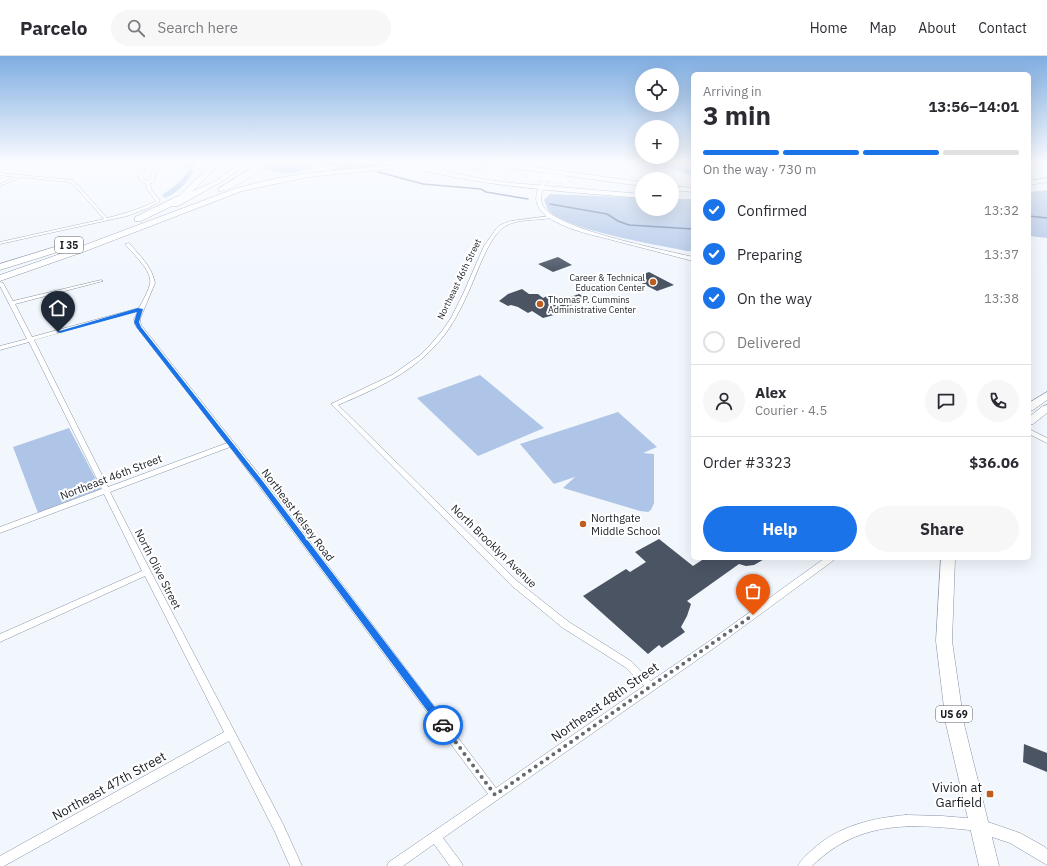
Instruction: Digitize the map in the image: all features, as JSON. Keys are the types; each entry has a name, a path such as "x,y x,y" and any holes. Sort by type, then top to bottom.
{"highway":[{"path":"136,220 177,199"},
{"name":"I 35","path":"0,266 20,262 81,241 136,220 185,199"},
{"name":"I 35","path":"0,278 128,232 204,199"},
{"path":"190,206 212,199"}],"main road":[{"path":"1031,407 1047,395"},
{"path":"1031,420 1047,408"},
{"name":"US 69","path":"948,560 944,641 955,724 989,866"}],"street":[{"path":"88,199 107,220"},
{"path":"0,243 126,215 147,208 158,201 157,199"},
{"path":"539,199 542,207 550,217 571,227 691,258"},
{"name":"Northeast 46th Street","path":"334,404 377,386 416,363 444,332 473,278 490,240 502,226 513,222 550,217"},
{"name":"Northeast Kelsey Road","path":"127,244 148,269 153,278 153,283 140,309 137,320 138,325 231,444 495,795"},
{"name":"North Olive Street","path":"0,278 147,572 280,828 296,866"},
{"path":"12,303 102,281"},
{"path":"0,348 140,309"},
{"name":"North Brooklyn Avenue","path":"334,404 514,583 566,625 628,664 651,687"},
{"path":"1031,432 1047,441"},
{"name":"Northeast 46th Street","path":"0,530 231,444"},
{"name":"Northeast 48th Street","path":"393,866 651,687 828,560"},
{"path":"0,638 147,572"},
{"name":"Northeast 47th Street","path":"0,862 231,734"},
{"path":"804,866 823,848 853,831 871,825 908,820 939,821 978,825 1016,838 1047,858"},
{"path":"435,836 457,866"}],"shaded area":[{"path":"545,199 635,199 635,216 679,216 679,199 691,199 691,251 635,241 593,230 559,218 549,211 544,200"},
{"path":"1031,199 1047,199 1047,238 1031,236"},
{"path":"480,375 544,428 478,456 417,398"},
{"path":"618,412 657,447 643,453 654,454 654,503 651,510 648,512 640,511 563,488 575,477 554,484 520,444"},
{"path":"69,428 101,489 38,513 13,447"}],"building":[{"path":"558,257 572,265 553,272 538,264"},
{"name":"Career & Technical Education Center","path":"649,272 674,285 657,291 632,278"},
{"name":"Thomas P. Cummins Administrative Center","path":"522,289 529,294 538,294 543,298 547,296 550,297 554,303 579,294 588,299 556,311 561,313 543,318 532,311 528,313 518,307 511,305 508,306 499,301 508,294"},
{"name":"Northgate Middle School","path":"659,539 693,566 702,560 763,560 754,565 746,566 739,564 687,601 691,604 681,627 685,632 662,648 659,645 648,654 583,596 626,569 630,572 646,562 635,552"},
{"path":"1024,744 1047,753 1047,772 1023,762"}],"waterway":[{"path":"550,204 607,214 618,221 629,225 691,229"},
{"path":"1031,216 1047,218"}],"way so far":[{"path":"443,725 495,795 753,615"}],"place":[{"name":"Career & Technical Education Center","path":"653,282"},
{"name":"Thomas P. Cummins Administrative Center","path":"540,304"},
{"name":"Northgate Middle School","path":"583,524"},
{"name":"Vivion at Garfield","path":"990,794"}],"route":[{"path":"58,332 140,309 137,320 139,327 143,330 259,480 443,725"}]}
